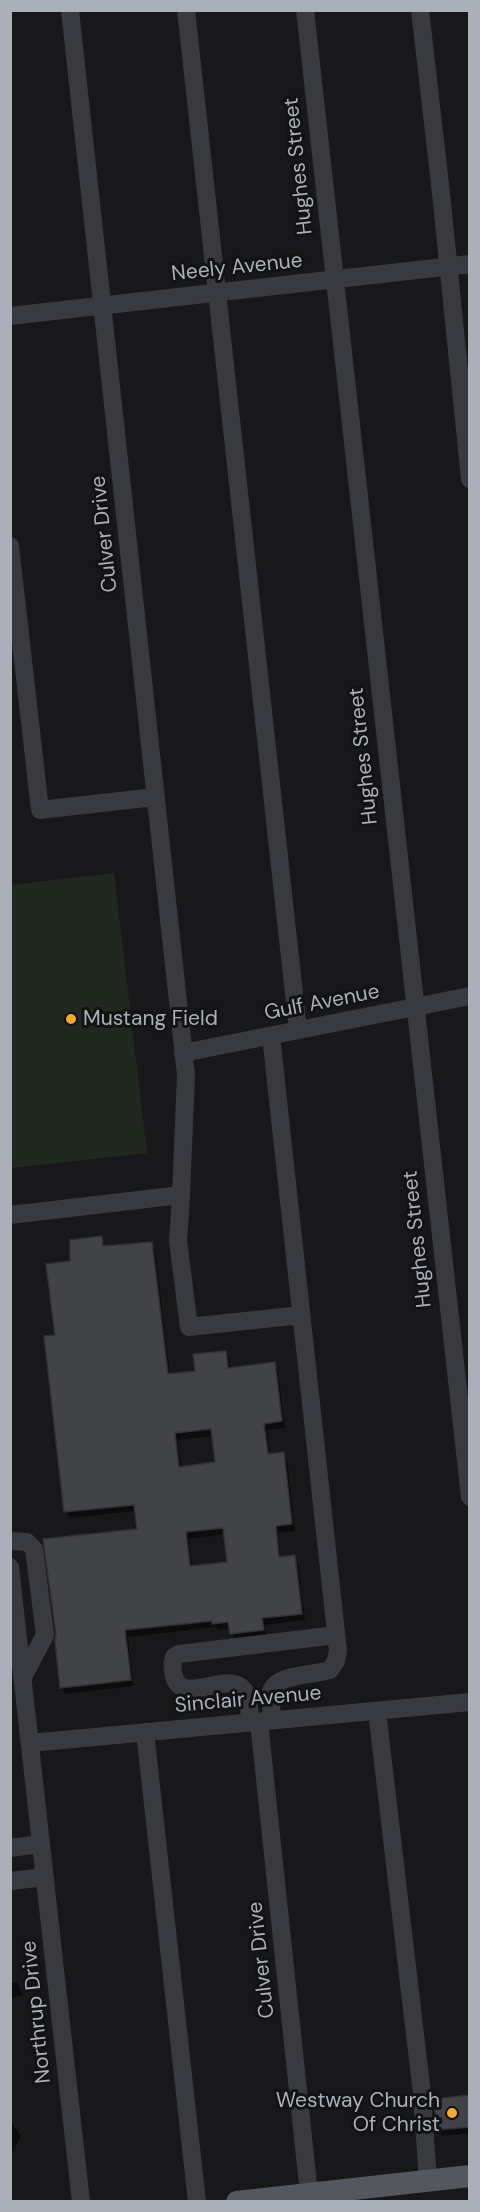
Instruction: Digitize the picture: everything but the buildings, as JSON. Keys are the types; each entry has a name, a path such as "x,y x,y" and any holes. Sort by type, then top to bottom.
{"main road":[{"path":"237,2202 309,2194 382,2194 428,2181 470,2176"}],"street":[{"name":"Culver Drive","path":"70,10 186,1075 178,1241 189,1327 301,1315"},
{"path":"186,10 298,1030"},
{"name":"Hughes Street","path":"305,10 470,1497"},
{"path":"420,10 470,479"},
{"name":"Neely Avenue","path":"10,316 470,264"},
{"path":"10,546 40,810 155,797"},
{"name":"Gulf Avenue","path":"183,1053 470,996"},
{"path":"261,1721 274,1684 291,1677 321,1673 333,1667 338,1652 271,1036"},
{"path":"10,1215 181,1195"},
{"path":"10,1541 27,1542 34,1549 45,1635 23,1677"},
{"name":"Northrup Drive","path":"10,1567 81,2202"},
{"path":"261,1721 244,1690 237,1685 226,1684 190,1689 181,1687 176,1682 173,1672 174,1657 179,1653 336,1635"},
{"name":"Sinclair Avenue","path":"30,1743 470,1702"},
{"path":"377,1711 422,2094 428,2181"},
{"name":"Culver Drive","path":"261,1721 309,2194"},
{"path":"145,1732 197,2202"},
{"path":"10,1848 41,1844"},
{"path":"10,1881 45,1877"}],"shaded area":[{"name":"Mustang Field","path":"114,873 147,1153 12,1168 11,885"}],"place":[{"name":"Mustang Field","path":"71,1019"},
{"name":"Westway Church Of Christ","path":"452,2113"}]}
